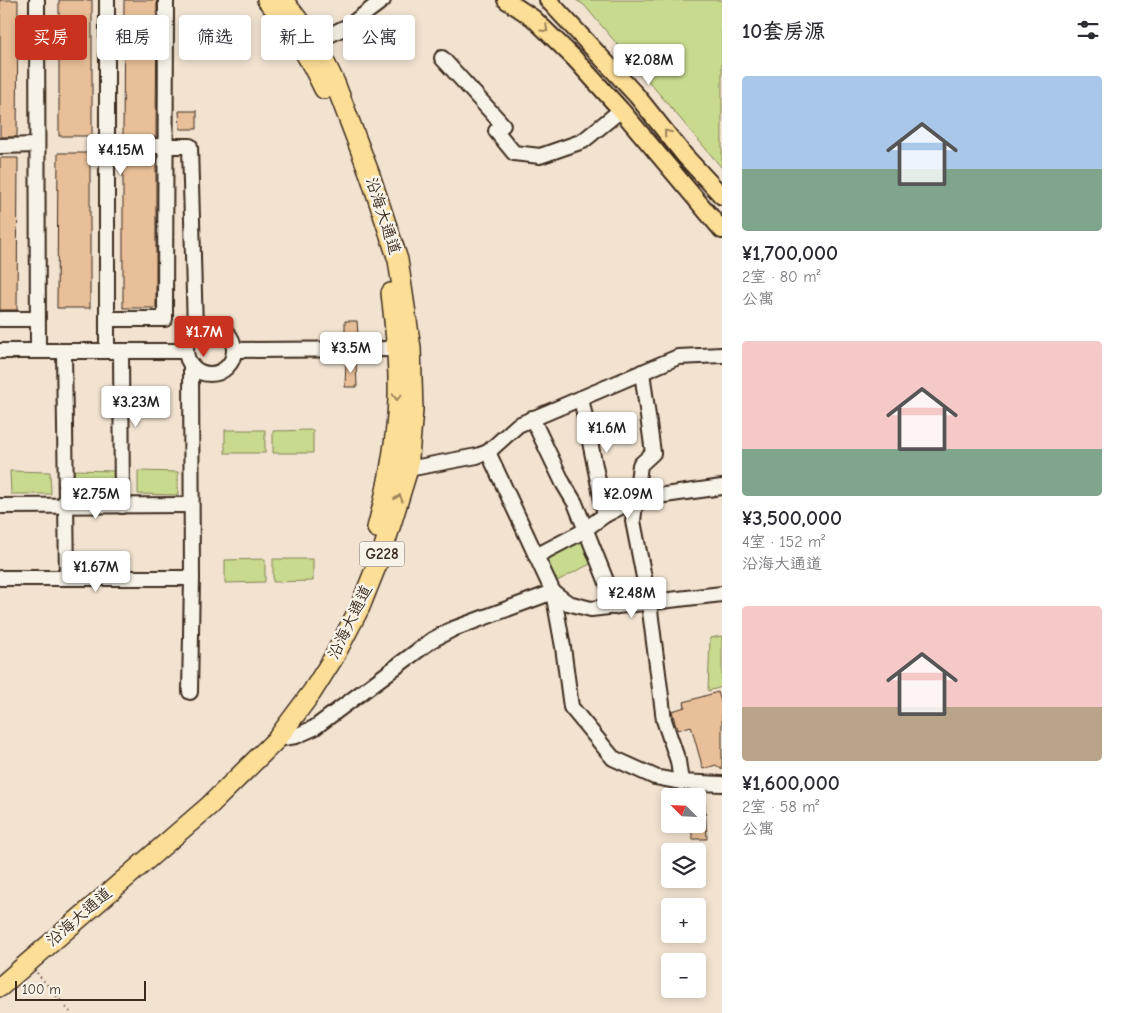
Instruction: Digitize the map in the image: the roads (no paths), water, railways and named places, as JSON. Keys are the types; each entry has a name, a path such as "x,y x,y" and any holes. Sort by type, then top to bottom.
{"highway":[{"name":"沿海大通道","path":"0,987 209,806 277,738 312,692 334,657 360,607 384,547 387,490 404,349 386,261 375,223 324,88 300,45 281,16 267,0"},
{"name":"沿海大通道","path":"283,0 294,15"},
{"name":"沿海大通道","path":"0,974 189,810 268,731 302,687 325,651 351,600 374,543 408,469 412,409 404,349 398,260 370,175 335,82 324,60"}],"main road":[{"path":"506,0 533,18 574,58 719,218 722,238"},
{"path":"548,0 637,96 685,156 722,196"},
{"path":"621,110 637,96"},
{"path":"621,110 682,175 688,174 690,169 685,156"}],"street":[{"path":"37,0 38,351"},
{"path":"106,0 107,319 114,351 122,506"},
{"path":"107,319 165,319 166,0"},
{"path":"333,33 350,25 383,0"},
{"path":"442,58 503,125 496,131 514,153 540,156 583,141 621,110"},
{"path":"0,146 37,145"},
{"path":"107,146 190,146 195,330"},
{"path":"0,319 38,319"},
{"path":"209,325 224,329 233,342 233,358 222,371 206,374 198,371 187,359 186,343 189,336 195,330 209,325"},
{"path":"234,350 404,349"},
{"path":"0,351 185,351"},
{"path":"64,351 66,578"},
{"path":"408,469 477,456 488,452 518,425 678,357 722,355"},
{"path":"190,692 192,366"},
{"path":"642,372 653,453 640,465 633,521 649,603 664,720 678,761 681,782"},
{"path":"581,398 605,515"},
{"path":"532,418 586,528 614,598 614,607"},
{"path":"488,452 553,592 571,707 613,758 655,777 681,782 722,784"},
{"path":"536,556 636,499 722,487"},
{"path":"0,506 192,505"},
{"path":"0,578 192,578"},
{"path":"277,738 296,736 314,728 432,640 453,629 553,592"},
{"path":"553,592 568,603 590,608 614,607 722,594"}]}
